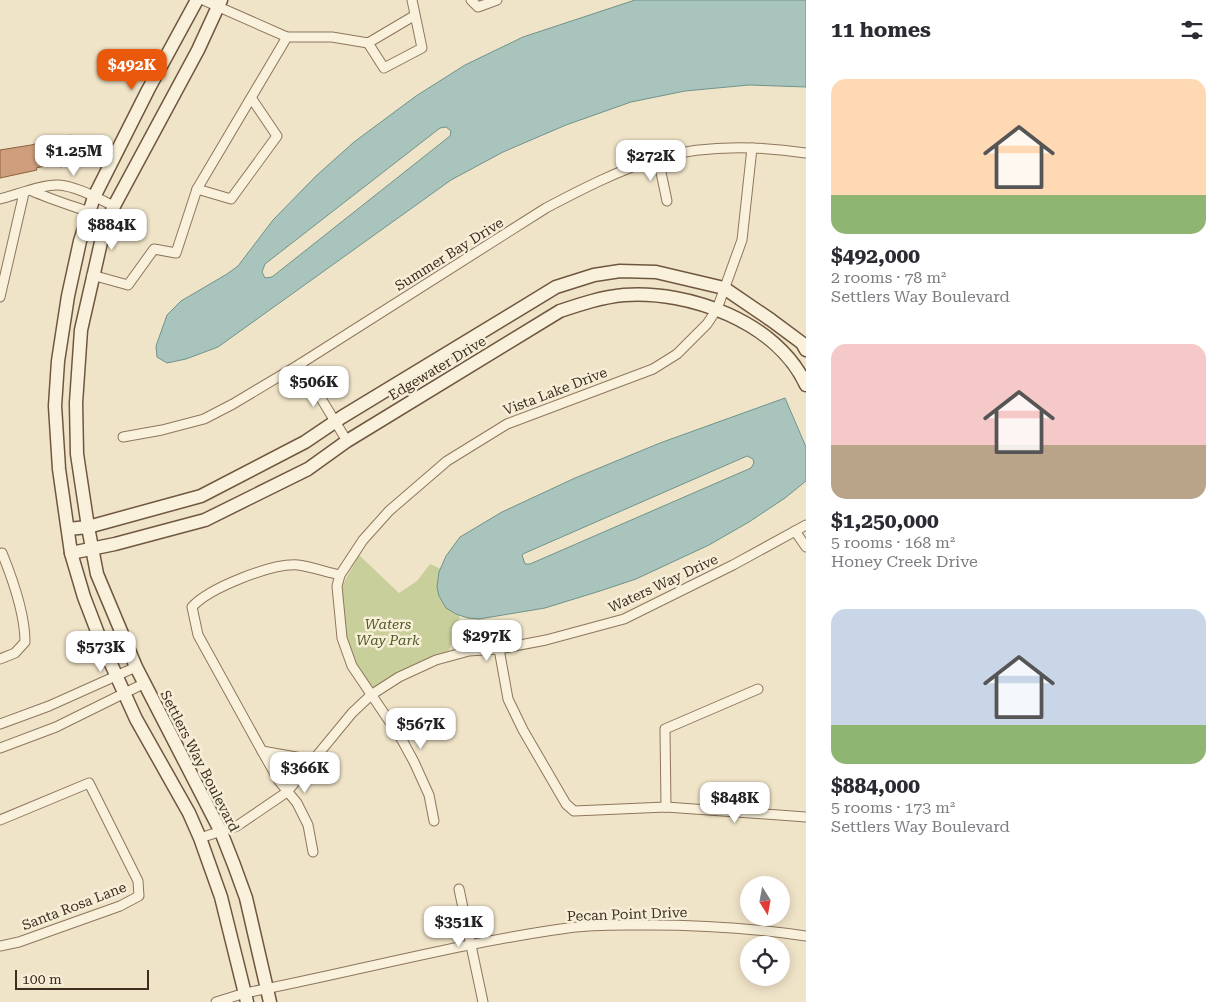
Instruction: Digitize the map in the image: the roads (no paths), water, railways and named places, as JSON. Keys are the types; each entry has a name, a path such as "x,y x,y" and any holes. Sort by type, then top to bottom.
{"street":[{"path":"197,0 148,90 94,197 89,211 80,241 68,296 55,406 58,460 71,553 84,598 102,644 136,719 189,813 200,838 222,896 246,998"},
{"path":"203,0 219,4 287,37 332,38 368,43 415,17"},
{"path":"368,43 384,68 422,48 412,0"},
{"path":"472,0 478,7 497,0"},
{"name":"Settlers Way Boulevard","path":"219,4 198,50 108,219 92,275 81,330 76,403 77,454 97,574 143,684 221,832 246,898 270,1002"},
{"path":"92,275 128,285 154,249 176,254 197,190 287,37"},
{"path":"197,190 231,199 277,136 252,99"},
{"name":"Summer Bay Drive","path":"123,437 162,430 204,419 300,364 546,208 587,186 658,158 697,150 752,148 806,153"},
{"name":"Vista Lake Drive","path":"434,821 429,795 414,762 402,740 352,666 342,638 337,586 340,575 363,540 389,511 447,461 508,424 654,369 676,354 707,324 716,308 742,240 752,148"},
{"path":"658,158 667,202"},
{"path":"0,199 40,187 58,185 114,206"},
{"path":"28,192 89,211 108,219"},
{"path":"0,297 28,192"},
{"name":"Edgewater Drive","path":"68,529 88,526 201,496 305,442 556,287 594,274 620,271 656,272 724,288 802,343 806,350"},
{"name":"Edgewater Drive","path":"71,553 205,520 308,469 347,441 560,311 599,299 624,295 661,296 716,308 741,320 776,344 800,371 806,385"},
{"path":"300,364 347,441"},
{"name":"Waters Way Drive","path":"200,838 237,826 287,792 352,713 371,695 399,677 436,660 468,651 499,649 546,640 624,619 733,565 806,525"},
{"path":"795,531 806,547"},
{"path":"0,659 15,652 25,642 13,579 1,554"},
{"path":"313,852 308,825 297,803 287,792 262,751 198,635 192,607 200,598 213,590 262,570 297,565 340,575"},
{"path":"499,649 508,699 523,730 566,804 574,811 666,807 806,817"},
{"path":"0,724 49,706 136,667"},
{"path":"0,748 56,727 143,684"},
{"path":"666,807 665,729 758,689"},
{"path":"262,751 313,760"},
{"name":"Santa Rosa Lane","path":"0,820 89,783 138,881 139,896 120,906 19,942 0,946"},
{"path":"459,889 482,1002"},
{"name":"Pecan Point Drive","path":"216,1002 246,998 267,989 505,937 569,928 622,925 728,927 806,936"}],"water":[{"path":"635,0 806,0 806,87 749,85 685,91 631,102 566,125 503,152 451,180 218,347 186,359 167,363 157,357 156,346 167,315 181,301 238,266 273,220 316,176 354,142 416,96 465,65 523,37","holes":["446,127 451,131 450,136 272,277 265,278 262,272 265,264 440,128"]},
{"path":"785,398 806,447 806,481 785,498 749,522 709,545 636,579 545,608 479,619 456,614 446,608 439,596 437,587 439,572 446,556 460,537 502,512 575,478 660,443","holes":["747,456 753,459 754,463 751,468 530,564 525,564 522,555 525,553"]}],"park label":[{"name":"Waters Way Park","path":"388,632"}]}
